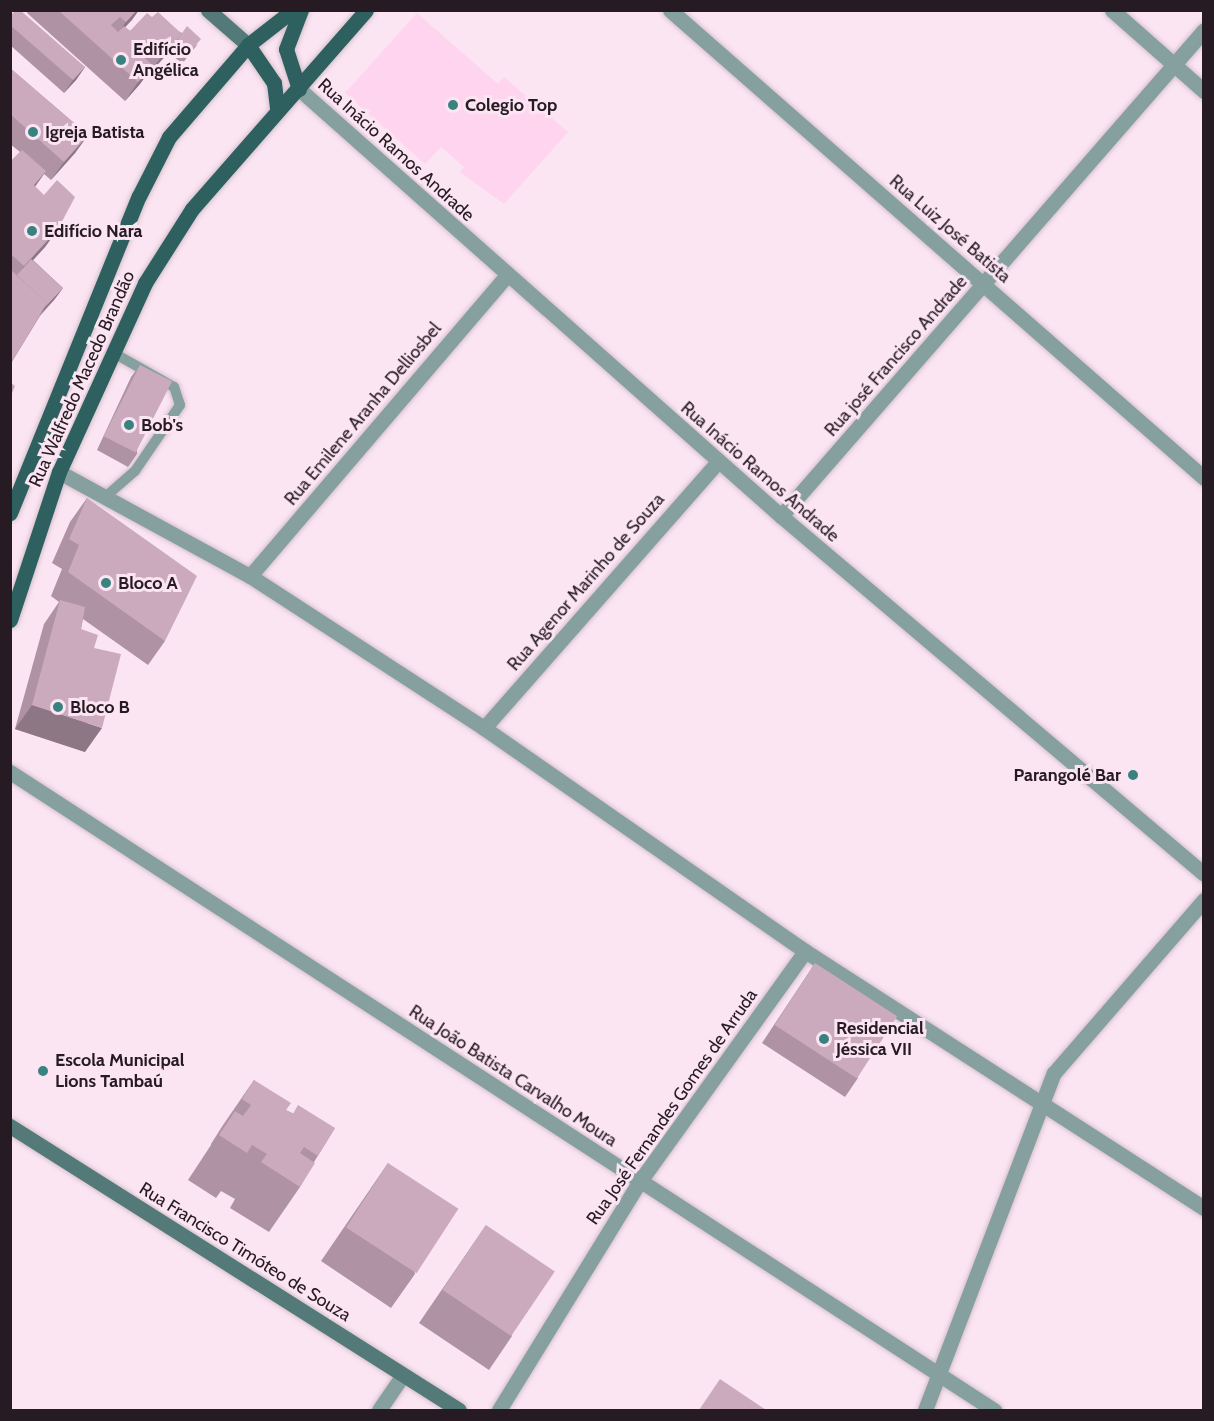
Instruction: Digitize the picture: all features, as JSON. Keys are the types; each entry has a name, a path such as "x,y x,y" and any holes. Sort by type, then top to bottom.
{"main road":[{"path":"208,10 248,45 274,83 277,109"},
{"name":"Rua Walfredo Macedo Brandão","path":"10,513 139,196 169,137 248,45 293,10"},
{"path":"299,89 286,49 301,10"},
{"name":"Rua Walfredo Macedo Brandão","path":"10,620 59,472 145,283 192,209 277,109 299,89 366,10"},
{"name":"Rua Francisco Timóteo de Souza","path":"10,1126 459,1410"}],"street":[{"name":"Rua Luiz José Batista","path":"670,10 1203,478"},
{"path":"1112,10 1203,91"},
{"name":"Rua josé Francisco Andrade","path":"781,516 984,285 1203,30"},
{"name":"Rua Inácio Ramos Andrade","path":"299,89 506,276 718,462 1203,874"},
{"name":"Rua Emilene Aranha Delliosbel","path":"250,576 506,276"},
{"name":"Rua Agenor Marinho de Souza","path":"484,728 718,462"},
{"path":"59,472 250,576 484,728 805,951 1044,1101 1203,1208"},
{"name":"Rua João Batista Carvalho Moura","path":"10,772 994,1410"},
{"path":"925,1410 1054,1073 1203,900"},
{"name":"Rua José Fernandes Gomes de Arruda","path":"499,1410 640,1181 805,951"},
{"path":"379,1410 403,1375"}],"lane":[{"path":"104,498 135,471 180,405 174,387 112,352"}],"shaded area":[{"path":"417,13 498,84 504,77 568,132 504,204 460,172 464,167 441,147 425,164 345,93"}],"building":[{"path":"16,10 20,10 85,67 73,80 10,25 10,16"},
{"path":"58,10 137,10 126,22 120,17 111,25 118,32 124,26 130,31 147,13 152,17 158,12 182,34 161,57 153,50 145,58 153,66 138,82"},
{"path":"187,26 201,39 186,57 173,46"},
{"path":"10,68 88,135 64,162 10,114"},
{"name":"Edifício Nara","path":"22,150 46,171 34,185 44,195 57,180 75,197 58,229 24,266 13,256 10,259 10,162"},
{"path":"31,259 63,288 45,307 47,303 17,275"},
{"path":"10,269 47,303 10,365"},
{"name":"Bob's","path":"140,365 172,381 136,453 104,436"},
{"path":"10,382 15,386 10,398"},
{"path":"87,498 197,576 165,641 68,572 79,545 69,539"},
{"path":"60,600 85,607 81,629 98,635 94,648 121,654 102,728 32,705"},
{"name":"Residencial Jéssica VII","path":"815,963 897,1016 857,1078 775,1025"},
{"path":"254,1080 291,1103 286,1110 293,1114 298,1105 335,1128 318,1156 304,1147 300,1153 315,1163 300,1187 261,1162 267,1154 252,1145 247,1153 219,1135 235,1111 243,1116 251,1105 242,1099"},
{"path":"388,1163 458,1209 417,1273 346,1228"},
{"path":"486,1225 555,1271 511,1336 442,1290"},
{"path":"720,1379 766,1410 699,1410"}],"place":[{"name":"Edifício Angélica","path":"121,60"},
{"name":"Colegio Top","path":"453,105"},
{"name":"Igreja Batista","path":"33,132"},
{"name":"Edifício Nara","path":"32,231"},
{"name":"Bob's","path":"129,425"},
{"name":"Bloco A","path":"106,583"},
{"name":"Bloco B","path":"58,707"},
{"name":"Parangolé Bar","path":"1133,775"},
{"name":"Residencial Jéssica VII","path":"824,1039"},
{"name":"Escola Municipal Lions Tambaú","path":"43,1071"}]}
